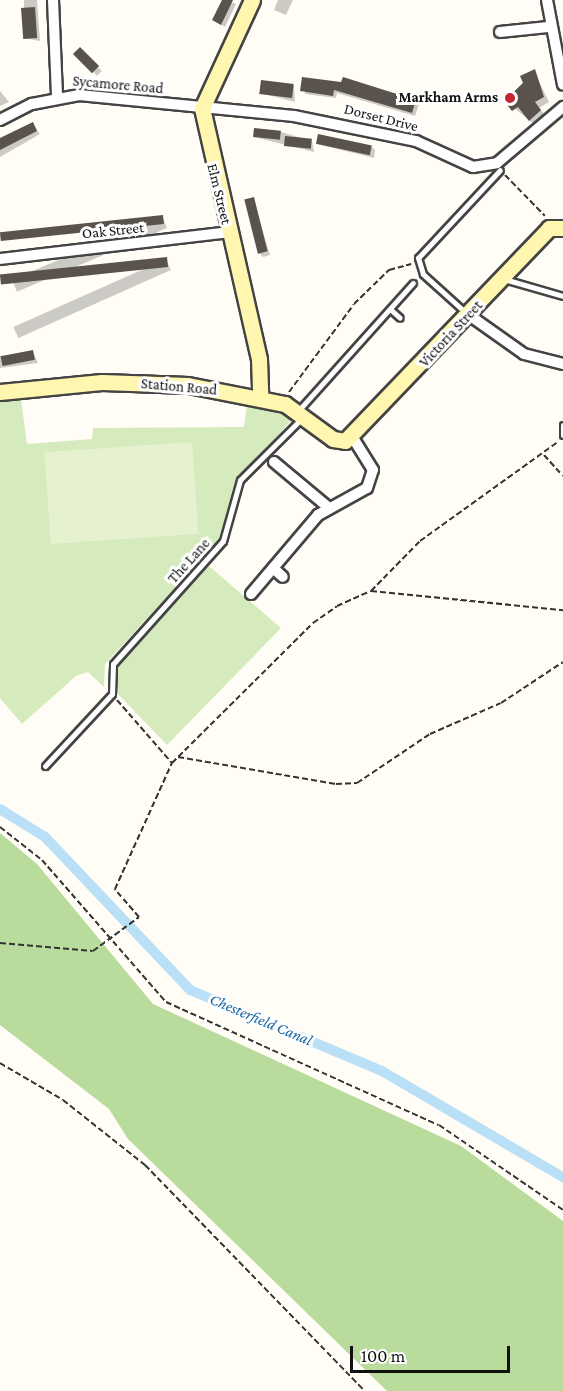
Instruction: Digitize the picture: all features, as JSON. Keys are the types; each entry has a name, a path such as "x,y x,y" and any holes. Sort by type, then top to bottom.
{"street":[{"path":"52,0 57,96"},
{"path":"202,108 252,0"},
{"path":"547,0 548,27 563,85"},
{"path":"500,32 548,27"},
{"name":"Sycamore Road","path":"0,120 57,96 202,108"},
{"name":"Dorset Drive","path":"202,108 338,122 416,141 473,167 497,163 563,107"},
{"name":"Elm Street","path":"202,108 260,359 260,397"},
{"name":"Victoria Street","path":"349,439 502,278 561,226"},
{"name":"Oak Street","path":"0,259 229,232"},
{"path":"468,315 524,354 563,364"},
{"name":"Station Road","path":"0,392 102,382 188,386 260,397 296,410 333,439 349,439"},
{"path":"251,594 329,508 359,497 371,479 369,459 349,439"},
{"path":"274,462 329,508"},
{"path":"273,568 283,577"}],"lane":[{"path":"468,315 417,262 500,170"},
{"path":"502,278 563,296"},
{"name":"The Lane","path":"112,694 113,664 224,542 236,485 296,410 411,285"},
{"path":"390,309 399,318"},
{"path":"562,435 563,425"},
{"path":"45,766 112,694"}],"path":[{"path":"500,170 561,226"},
{"path":"411,285 407,279 417,262"},
{"path":"296,410 292,383 354,304 389,270 417,262"},
{"path":"0,943 93,951 109,942 137,918 141,914 115,889 172,763 313,623 371,591 420,541 544,455 562,435"},
{"path":"544,455 563,476"},
{"path":"371,591 563,610"},
{"path":"178,757 336,784 357,783 430,734 501,704 563,662"},
{"path":"112,694 172,763"},
{"path":"0,827 42,860 109,942 166,1002 439,1125 563,1210"},
{"path":"0,1063 63,1100 145,1165 365,1391"}],"green space":[{"path":"21,400 27,444 92,439 93,428 244,427 247,403 293,418 235,484 219,540 105,664 104,687 88,672 76,676 22,724 0,698 0,402"},
{"path":"192,442 198,534 51,544 44,452"},
{"path":"209,566 281,628 167,745 117,693 117,668"},
{"path":"0,833 37,864 153,1004 461,1146 563,1221 563,1391 387,1391 128,1139 109,1109 0,1025"}],"building":[{"path":"222,0 233,0 221,25 212,20"},
{"path":"35,7 37,38 23,39 21,8"},
{"path":"80,47 99,66 92,73 73,54"},
{"path":"535,69 544,97 535,102 541,110 529,121 518,107 512,111 504,101 523,83 520,76"},
{"path":"302,77 341,82 343,77 416,100 412,113 334,90 333,96 300,91"},
{"path":"261,80 294,84 292,98 259,94"},
{"path":"33,122 37,131 0,150 0,138"},
{"path":"254,128 281,131 280,140 253,137"},
{"path":"318,134 372,145 370,155 316,144"},
{"path":"285,136 312,139 311,149 284,146"},
{"path":"254,197 268,251 258,254 244,199"},
{"path":"163,215 164,224 1,241 0,232"},
{"path":"167,257 168,267 1,285 0,275"},
{"path":"33,350 35,360 3,366 1,356"}],"waterway":[{"name":"Chesterfield Canal","path":"0,809 45,837 190,990 382,1071 563,1177"}],"place":[{"name":"Markham Arms","path":"510,98"}]}
